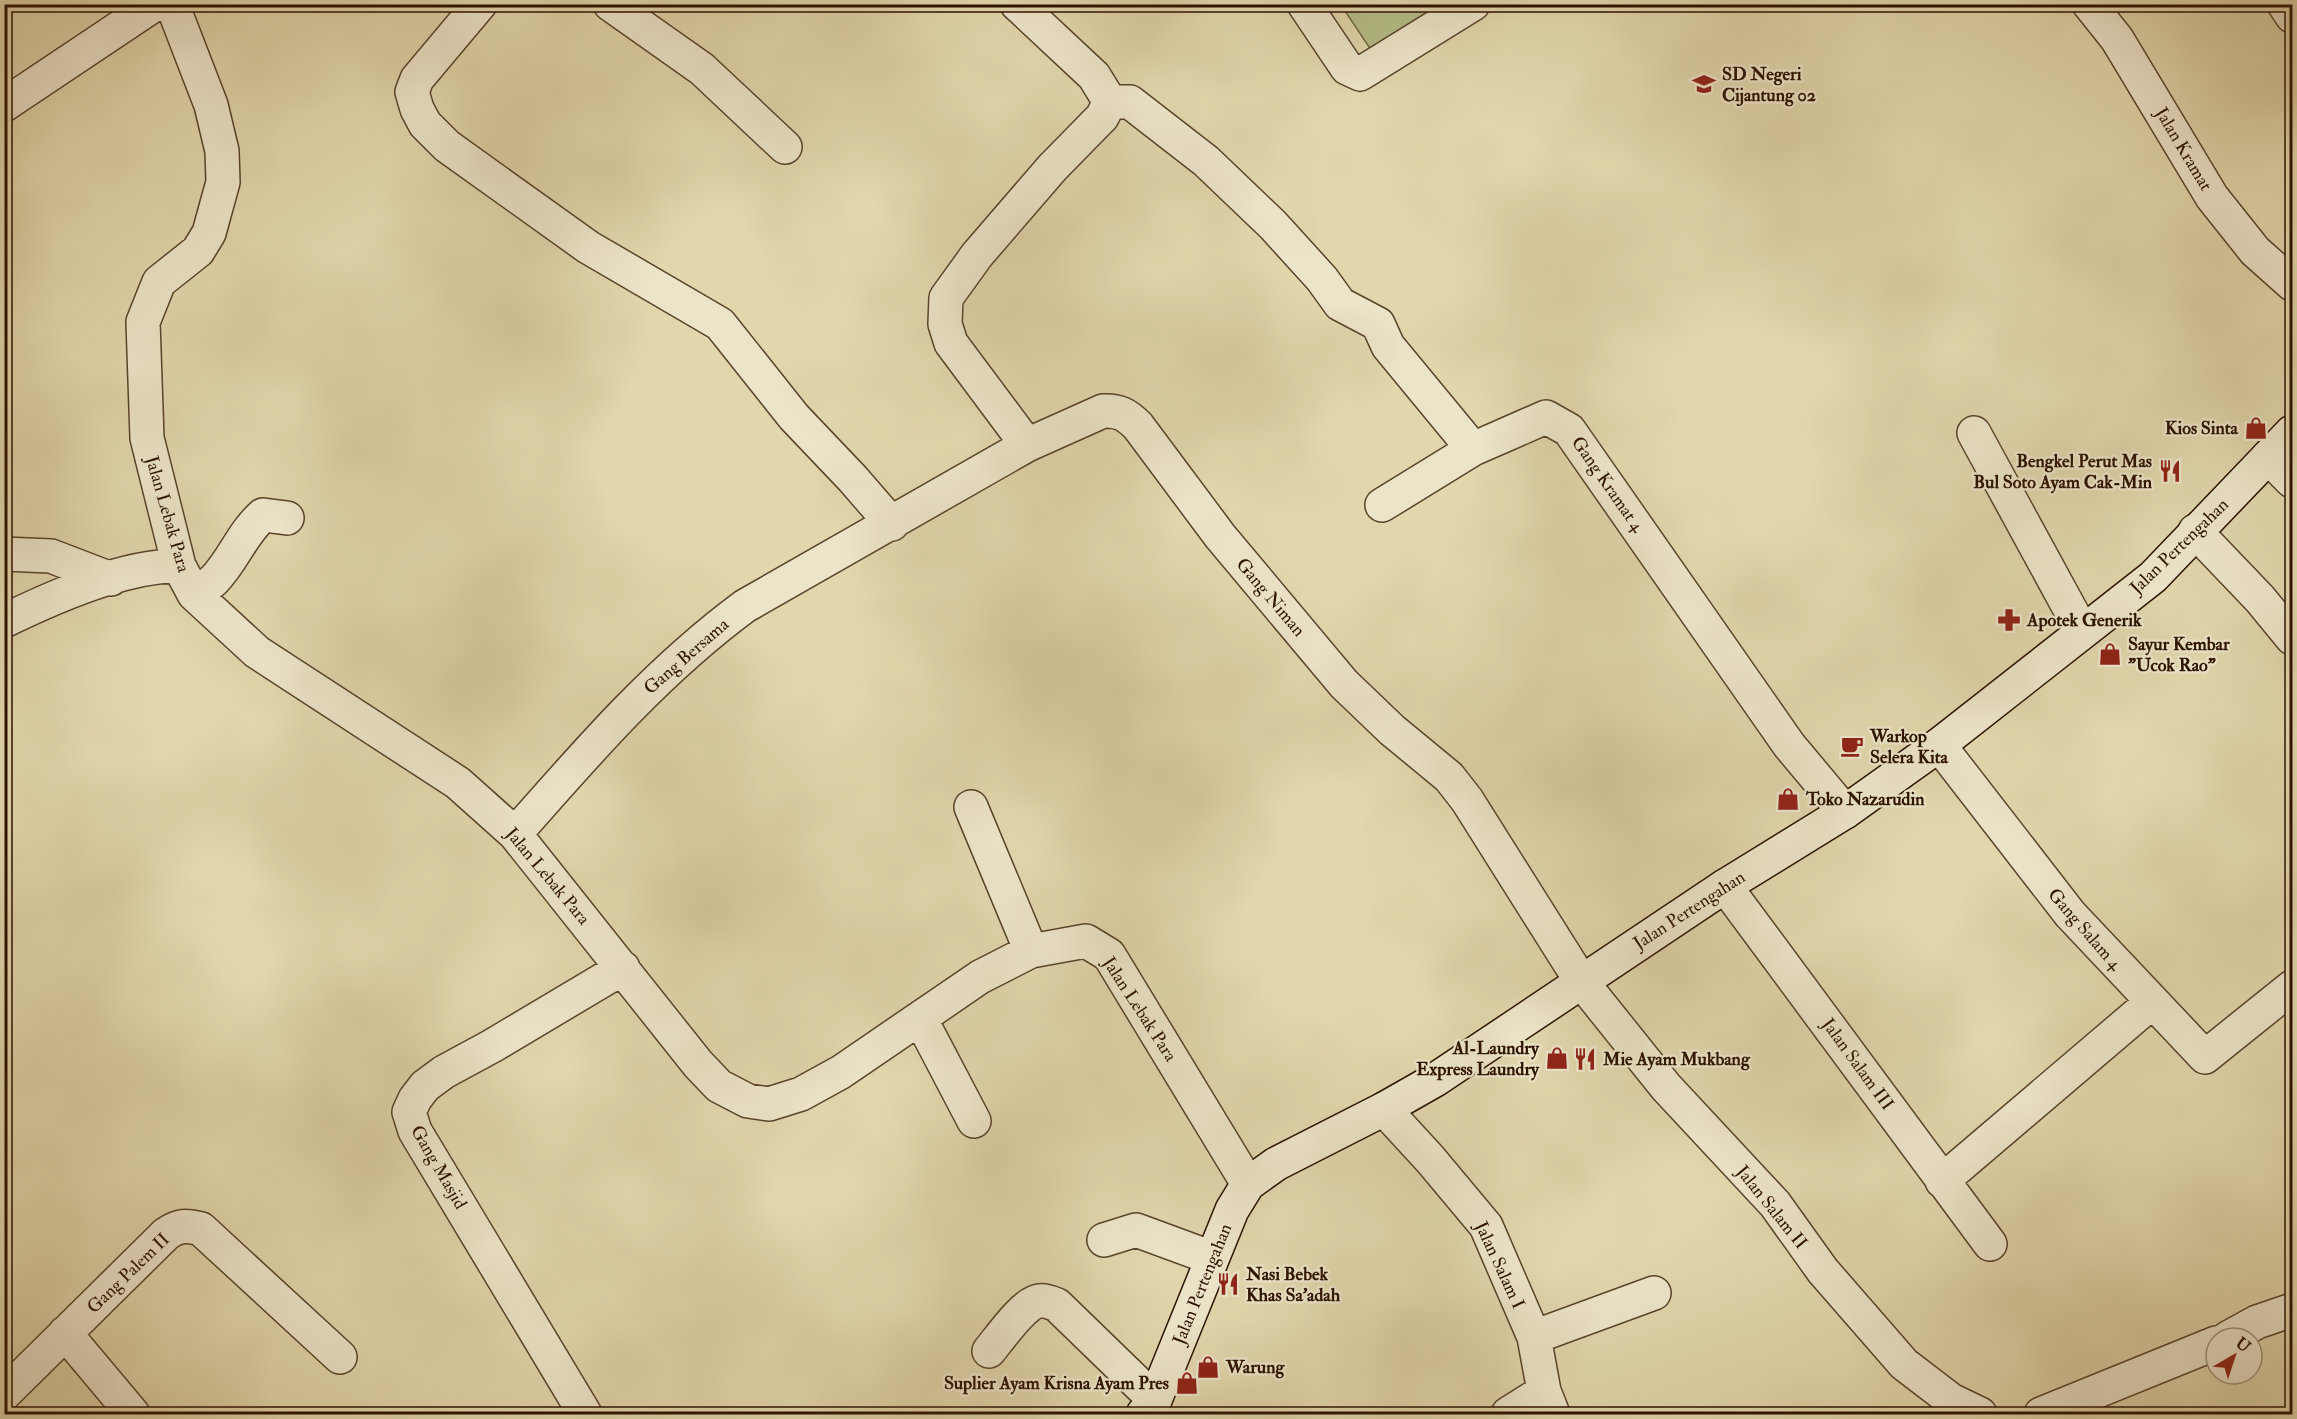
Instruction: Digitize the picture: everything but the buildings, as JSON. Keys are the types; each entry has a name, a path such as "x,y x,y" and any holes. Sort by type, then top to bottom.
{"street":[{"path":"4,105 155,4"},
{"name":"Jalan Lebak Para","path":"172,4 211,105 222,151 223,182 209,233 198,251 159,282 143,322 147,438 186,580 257,652 458,783 515,834 698,1065 719,1086 748,1101 769,1104 801,1094 841,1072 980,977 1031,951 1086,941 1109,955 1248,1184"},
{"path":"480,4 417,79 412,92 424,124 447,147 588,248 720,324 794,417 892,524"},
{"path":"610,4 702,69 785,147"},
{"path":"1017,4 1094,76 1110,102"},
{"path":"1304,4 1347,68 1360,74 1473,4"},
{"name":"Jalan Kramat","path":"2089,4 2117,39 2212,197 2255,250 2292,284"},
{"path":"2284,4 2292,16"},
{"path":"1110,102 1130,102 1206,161 1274,225 1322,279 1340,304 1378,324 1388,346 1473,449 1382,505"},
{"path":"1027,445 951,343 945,324 946,298 976,255 1052,168 1102,117 1110,102"},
{"name":"Gang Niman","path":"892,524 1027,445 1103,411 1116,410 1128,416 1138,426 1220,536 1344,684 1392,730 1449,777 1467,800 1581,981"},
{"name":"Gang Kramat 4","path":"1473,449 1546,417 1569,430 1789,745 1845,812"},
{"name":"Jalan Pertengahan","path":"1149,1407 1232,1210 1248,1184 1276,1164 1384,1109 1435,1080 1725,885 1845,812 1939,746 2152,577 2292,432"},
{"path":"1974,433 2082,631"},
{"path":"2268,457 2292,481"},
{"path":"4,621 73,589 161,566 186,580 212,582 229,562 252,524 263,515 287,518"},
{"name":"Gang Bersama","path":"515,834 610,727 660,676 709,633 745,606 892,524"},
{"path":"2195,531 2260,599 2292,638"},
{"path":"4,554 51,556 111,579"},
{"name":"Gang Salam 4","path":"1939,746 2070,914 2205,1057 2229,1040 2251,1019 2292,987"},
{"path":"971,807 1031,951"},
{"name":"Jalan Salam III","path":"1725,885 1990,1244"},
{"name":"Gang Masjid","path":"585,1414 415,1131 409,1112 425,1086 444,1072 623,968"},
{"name":"Jalan Salam II","path":"1581,981 1666,1087 1775,1204 1823,1271 1904,1364 1951,1400 1975,1414"},
{"path":"1942,1181 2152,1002"},
{"path":"920,1018 974,1121"},
{"name":"Jalan Salam I","path":"1384,1109 1430,1159 1486,1226 1534,1337 1549,1403"},
{"name":"Gang Palem II","path":"4,1394 166,1234 178,1226 201,1229 339,1357"},
{"path":"1104,1240 1136,1230 1212,1258"},
{"path":"1534,1337 1654,1293"},
{"path":"989,1351 1028,1306 1037,1301 1058,1305 1149,1407"},
{"path":"2250,1326 2292,1308"},
{"path":"65,1333 134,1414"},
{"path":"2041,1414 2204,1348"},
{"path":"1508,1414 1549,1403"}],"green space":[{"path":"1341,5 1446,5 1373,53"}],"place":[{"name":"SD Negeri Cijantung 02","path":"1704,84"},
{"name":"Kios Sinta","path":"2256,428"},
{"name":"Bengkel Perut Mas Bul Soto Ayam Cak-Min","path":"2170,471"},
{"name":"Apotek Generik","path":"2009,620"},
{"name":"Sayur Kembar \"Ucok Rao\"","path":"2110,654"},
{"name":"Warkop Selera Kita","path":"1852,746"},
{"name":"Toko Nazarudin","path":"1788,799"},
{"name":"Al-Laundry Express Laundry","path":"1557,1058"},
{"name":"Mie Ayam Mukbang","path":"1585,1059"},
{"name":"Nasi Bebek Khas Sa'adah","path":"1228,1284"},
{"name":"Warung","path":"1208,1367"},
{"name":"Suplier Ayam Krisna Ayam Pres","path":"1187,1383"}]}
